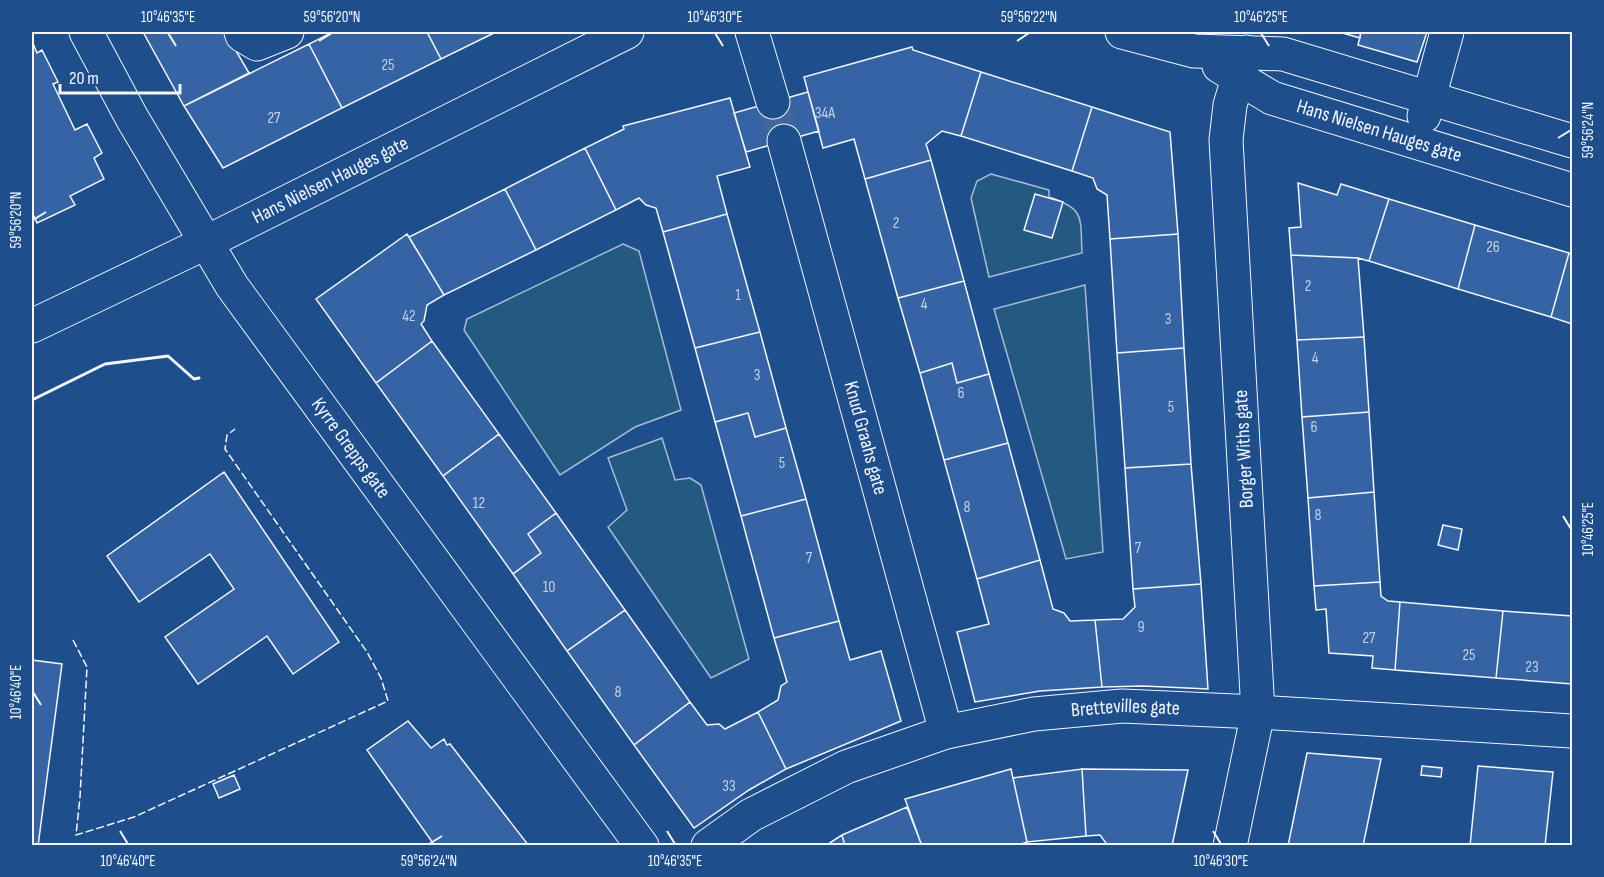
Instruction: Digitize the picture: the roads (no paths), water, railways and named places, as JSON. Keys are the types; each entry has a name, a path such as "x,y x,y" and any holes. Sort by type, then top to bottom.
{"street":[{"name":"Kyrre Grepps gate","path":"86,32 132,118 232,286 642,846"},
{"path":"241,32 257,44 287,32"},
{"name":"Hans Nielsen Hauges gate","path":"32,326 205,243 627,32"},
{"path":"752,32 773,102"},
{"name":"Hans Nielsen Hauges gate","path":"1122,32 1242,65 1283,54 1572,141"},
{"path":"1416,143 1447,32"},
{"name":"Hans Nielsen Hauges gate","path":"1242,65 1272,98 1572,190"},
{"name":"Borger Withs gate","path":"1230,846 1258,712 1226,140 1230,105 1242,65"},
{"name":"Knud Graahs gate","path":"784,141 946,732"},
{"name":"Brettevilles gate","path":"708,846 752,815 846,767 946,732 1034,714 1122,706 1572,731"}],"tunnel":[{"path":"773,102 784,141"}]}
